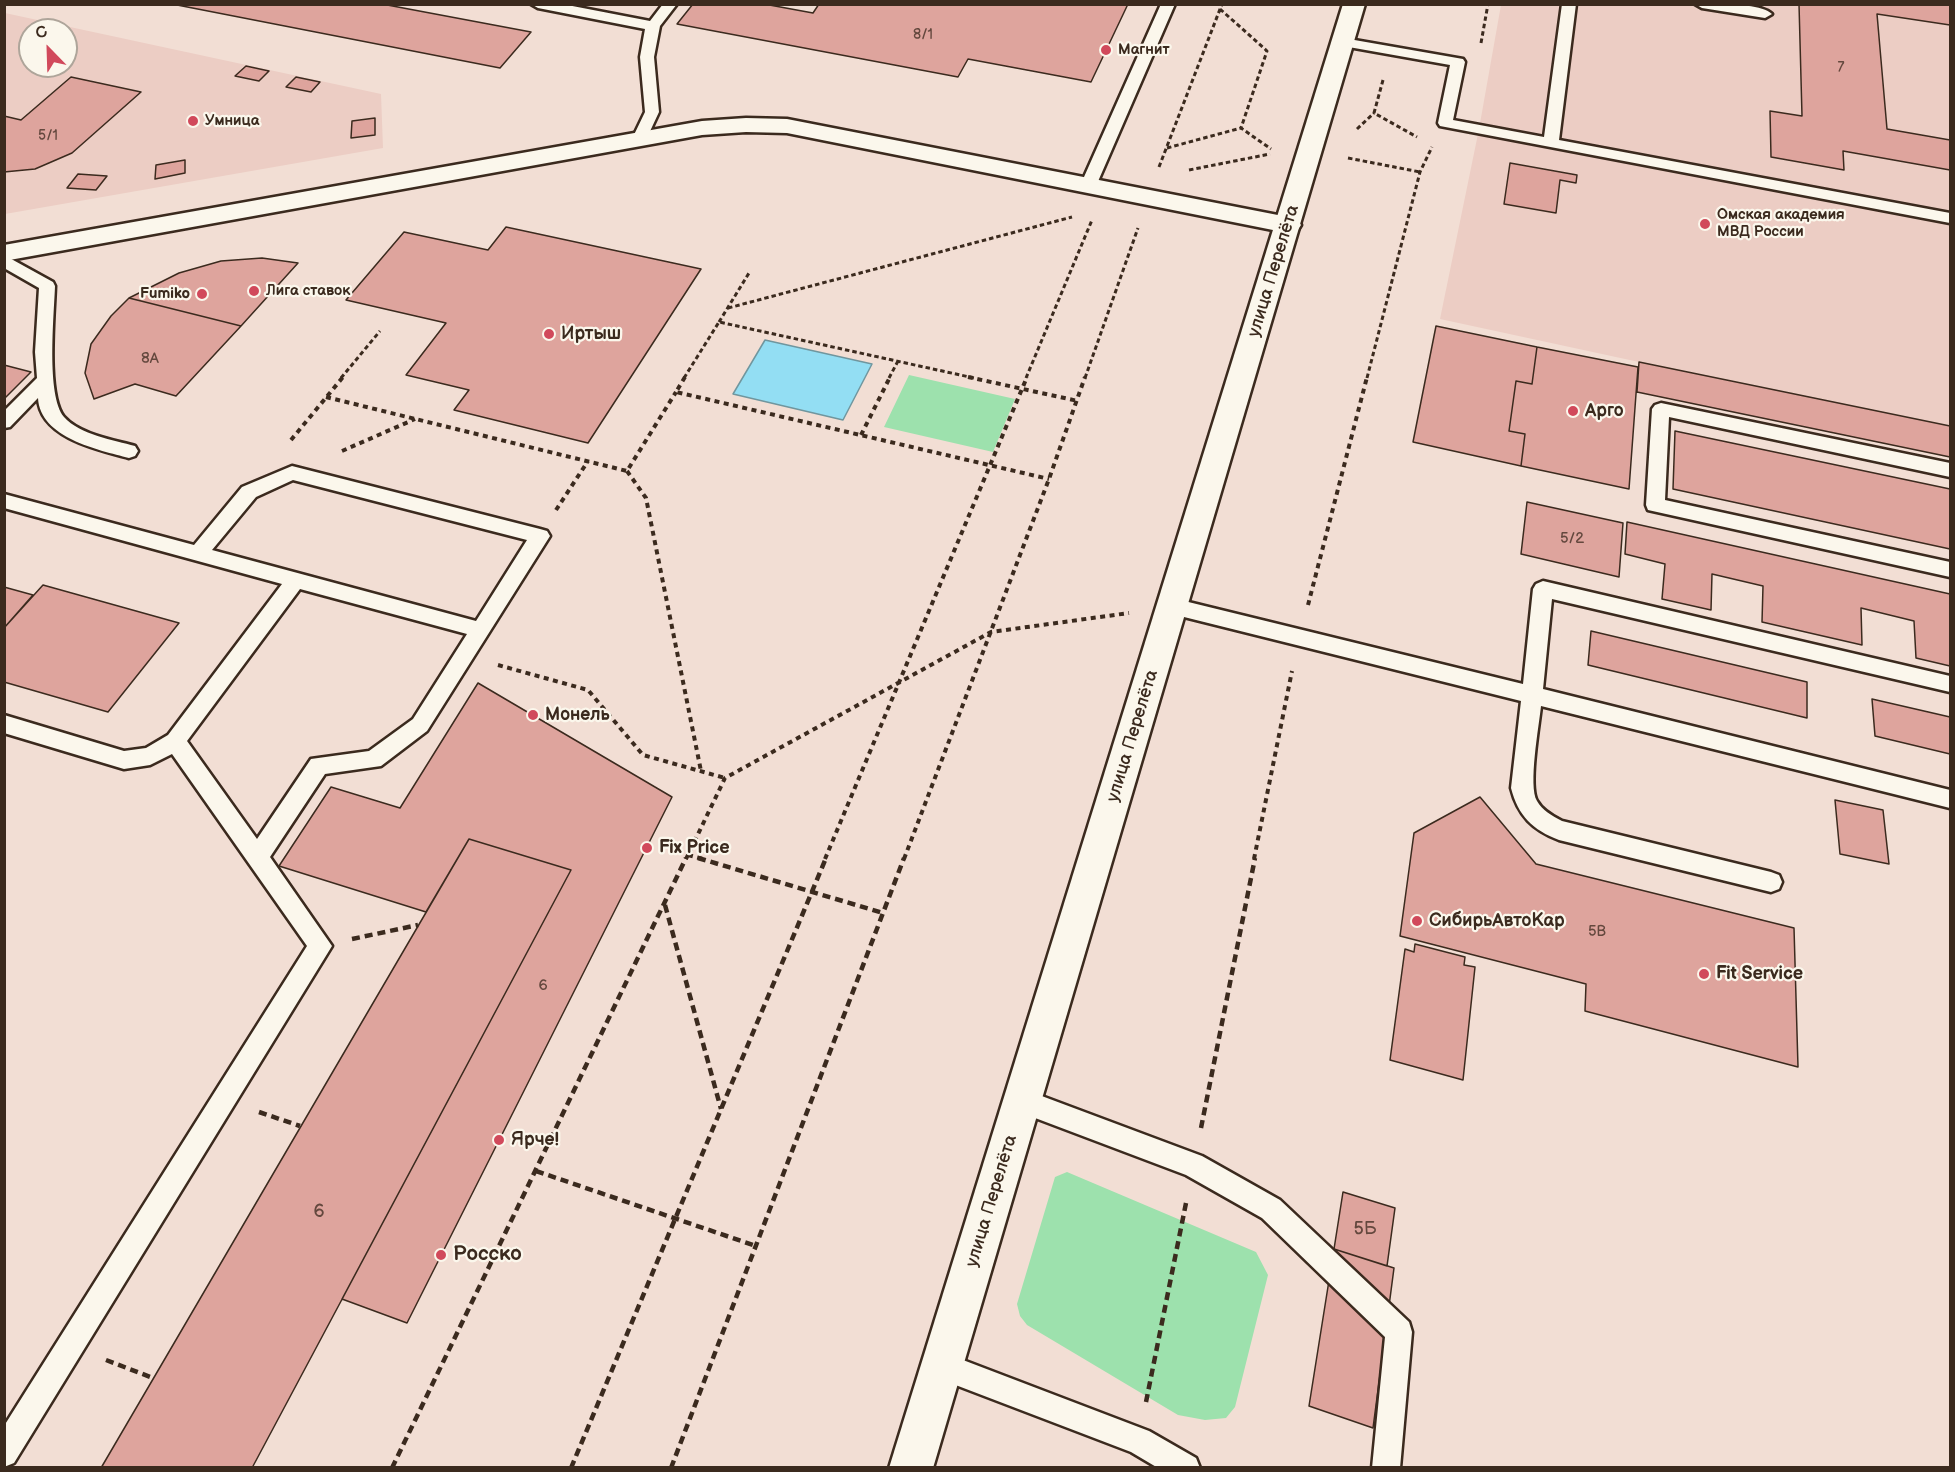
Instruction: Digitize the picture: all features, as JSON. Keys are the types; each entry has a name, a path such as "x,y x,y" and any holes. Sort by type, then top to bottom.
{"main road":[{"name":"улица Перелёта","path":"911,1467 1354,4"},
{"path":"4,253 702,128 746,124 787,126 1288,225"}],"lane":[{"path":"538,4 578,8 653,26"},
{"path":"640,139 652,112 647,57 653,26 670,4"},
{"path":"1088,186 1168,4"},
{"path":"1551,142 1569,4"},
{"path":"1702,4 1765,14"},
{"path":"1343,42 1458,62 1445,123 1950,218"},
{"path":"4,260 46,286 46,405 59,423 88,440 129,451"},
{"path":"4,422 45,380"},
{"path":"1950,470 1660,409 1655,505 1950,570"},
{"path":"198,554 249,492 292,473 540,536 420,725 373,760 319,765 258,857"},
{"path":"4,501 480,630"},
{"path":"4,724 124,760 150,756 175,741 296,580"},
{"path":"1771,882 1559,830 1544,823 1532,813 1524,801 1522,788 1544,589 1950,684"},
{"path":"1172,606 1950,799"},
{"path":"4,1453 320,946 175,741"},
{"path":"1023,1101 1193,1165 1271,1209 1399,1332 1386,1467"},
{"path":"942,1366 1139,1442 1186,1467"}],"path":[{"path":"1156,177 1222,4"},
{"path":"1220,9 1267,51 1241,128"},
{"path":"1381,86 1374,113 1423,140"},
{"path":"1139,1442 1299,638 1420,172 1432,146 1465,126"},
{"path":"1167,148 1241,128"},
{"path":"1189,170 1276,153 1241,128"},
{"path":"1343,157 1420,172"},
{"path":"571,1467 1096,211"},
{"path":"728,308 1073,217"},
{"path":"671,1467 1049,479 1140,222"},
{"path":"627,471 749,273"},
{"path":"719,322 1078,401"},
{"path":"249,492 380,331"},
{"path":"861,435 898,361"},
{"path":"675,392 1049,479"},
{"path":"326,397 627,471 646,498 701,771"},
{"path":"292,473 415,419"},
{"path":"540,536 588,461"},
{"path":"392,1467 725,778 991,632 1172,606"},
{"path":"508,668 588,690 643,755 725,778"},
{"path":"688,855 883,913"},
{"path":"664,905 721,1110"},
{"path":"320,946 418,925"},
{"path":"536,1171 756,1246"},
{"path":"71,1347 153,1378"}],"shaded area":[{"name":"Омская академия МВД России","path":"1501,5 1950,5 1950,426 1440,319 1479,129"},
{"name":"Умница","path":"5,13 28,18 18,18 18,78 78,78 78,29 381,94 383,148 5,214"}],"green space":[{"path":"909,375 1015,399 993,452 884,427"},
{"path":"1067,1172 1256,1252 1268,1275 1235,1407 1226,1418 1205,1420 1178,1415 1027,1325 1020,1316 1017,1304 1055,1177"}],"water":[{"path":"765,340 872,364 843,420 733,394"}],"building":[{"path":"172,4 382,4 531,32 500,68"},
{"path":"693,4 764,4 813,13 819,4 1128,4 1091,82 968,59 958,77 677,24"},
{"path":"1799,4 1950,4 1950,25 1877,14 1887,129 1950,140 1950,170 1843,151 1844,170 1771,157 1770,111 1802,116"},
{"path":"246,66 269,71 259,81 235,76"},
{"path":"296,77 320,82 311,92 286,87"},
{"path":"70,78 141,92 72,153 35,169 4,172 4,116 21,120"},
{"path":"375,118 375,135 351,138 352,121"},
{"path":"185,160 185,173 155,179 156,165"},
{"path":"1510,163 1577,175 1576,183 1560,180 1556,213 1504,204"},
{"path":"78,174 107,176 96,190 67,188"},
{"path":"506,227 701,269 588,443 454,410 469,390 406,375 446,323 346,300 404,232 488,250"},
{"path":"262,258 298,263 241,326 129,298 179,273 221,261"},
{"path":"129,298 241,326 176,396 135,384 94,399 85,373 91,344 111,316"},
{"path":"1436,326 1537,347 1532,384 1516,381 1509,431 1525,434 1521,466 1413,442"},
{"name":"Арго","path":"1537,347 1638,367 1629,489 1521,466 1525,434 1509,431 1516,381 1532,384"},
{"path":"1639,362 1950,426 1950,457 1637,392"},
{"path":"4,365 31,372 6,397 4,397"},
{"path":"1675,431 1950,489 1950,549 1673,489"},
{"path":"1527,502 1623,523 1619,577 1521,554"},
{"path":"1627,522 1950,594 1950,666 1916,658 1914,621 1861,608 1862,645 1762,622 1763,586 1712,574 1711,610 1662,599 1665,564 1625,554"},
{"path":"43,585 179,623 108,712 4,682 4,628"},
{"path":"4,587 33,595 4,628"},
{"path":"1591,631 1807,682 1807,718 1588,665"},
{"path":"478,683 672,797 407,1323 342,1299 571,870 469,839 426,912 279,866 331,787 400,808"},
{"path":"1872,699 1950,717 1950,754 1875,736"},
{"path":"1480,797 1536,864 1794,928 1798,1067 1585,1011 1586,984 1400,936 1414,833"},
{"path":"1835,800 1883,810 1889,864 1840,854"},
{"path":"469,839 571,870 252,1468 101,1468"},
{"path":"1415,944 1465,957 1464,965 1475,967 1463,1080 1390,1060 1405,949 1414,952"},
{"path":"1343,1192 1395,1208 1387,1266 1334,1249"},
{"path":"1334,1249 1394,1268 1373,1428 1309,1406"}],"place":[{"name":"Магнит","path":"1106,50"},
{"name":"Умница","path":"193,121"},
{"name":"Омская академия МВД России","path":"1705,224"},
{"name":"Лига ставок","path":"254,291"},
{"name":"Fumiko","path":"202,294"},
{"name":"Иртыш","path":"549,334"},
{"name":"Арго","path":"1573,411"},
{"name":"Монель","path":"533,715"},
{"name":"Fix Price","path":"647,848"},
{"name":"СибирьАвтоКар","path":"1417,921"},
{"name":"Fit Service","path":"1704,974"},
{"name":"Ярче!","path":"499,1140"},
{"name":"Росско","path":"441,1255"}]}
